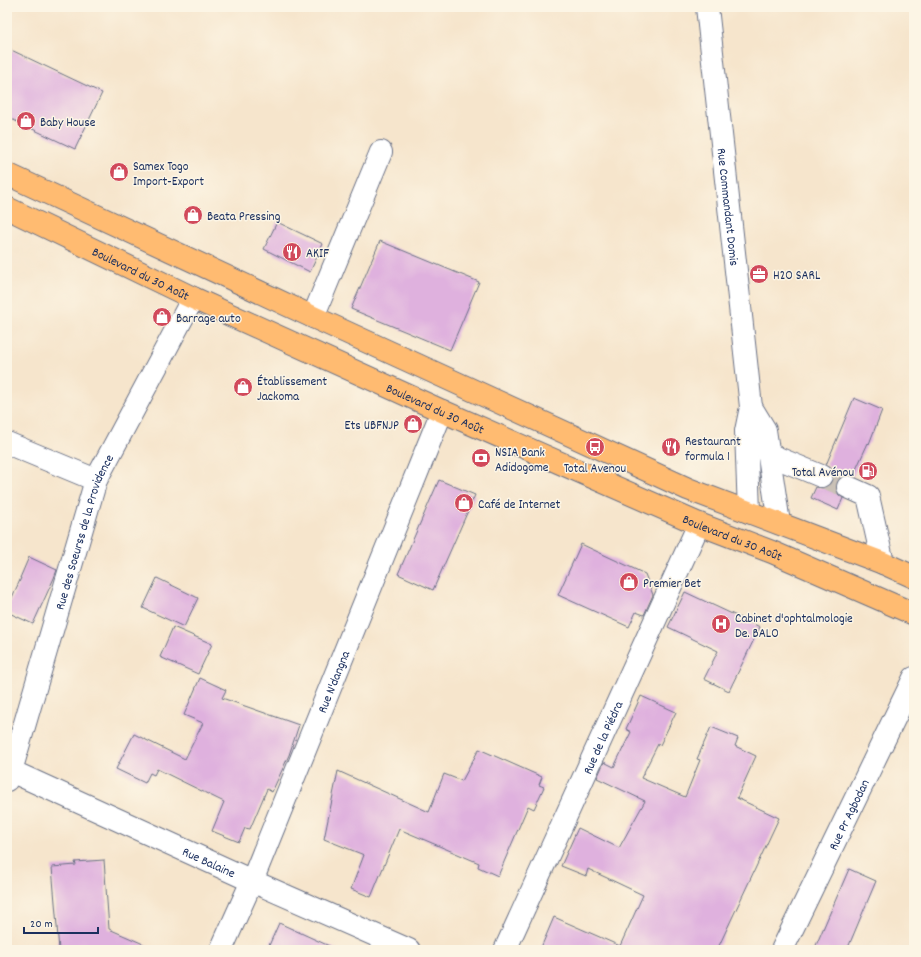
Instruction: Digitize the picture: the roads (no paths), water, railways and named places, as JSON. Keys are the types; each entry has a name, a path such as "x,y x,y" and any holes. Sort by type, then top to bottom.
{"highway":[{"path":"7,174 313,317 688,489 883,563 914,577"},
{"name":"Boulevard du 30 Août","path":"7,208 193,298 442,411 699,524 772,552 914,614"},
{"path":"739,539 749,512"},
{"path":"772,552 779,523"}],"street":[{"name":"Rue Commandant Domis","path":"707,7 751,407 746,431 749,512"},
{"path":"313,317 381,152"},
{"name":"Rue des Soeurss de la Providence","path":"9,775 96,480 193,298"},
{"name":"Rue Commandant Domis","path":"751,407 764,430 779,523"},
{"name":"Rue N'dangna","path":"221,950 252,881 442,411"},
{"path":"7,443 96,480"},
{"path":"768,454 821,476"},
{"path":"848,487 868,496 883,563"},
{"name":"Rue de la Piédra","path":"505,950 699,524"},
{"name":"Rue Pr Agbodan","path":"782,950 914,678"},
{"name":"Rue Balaine","path":"9,775 409,950"}],"tunnel":[{"path":"821,476 848,487"}],"place":[{"name":"Baby House","path":"26,121"},
{"name":"Samex Togo Import-Export","path":"119,172"},
{"name":"Beata Pressing","path":"193,215"},
{"name":"AKIF","path":"292,252"},
{"name":"H2O SARL","path":"759,274"},
{"name":"Barrage auto","path":"162,317"},
{"name":"Établissement Jackoma","path":"243,387"},
{"name":"Ets UBFNJP","path":"413,424"},
{"name":"Total Avenou","path":"595,447"},
{"name":"Restaurant formula 1","path":"671,447"},
{"name":"NSIA Bank Adidogome","path":"481,458"},
{"name":"Total Avénou","path":"868,471"},
{"name":"Café de Internet","path":"464,503"},
{"name":"Premier Bet","path":"629,582"},
{"name":"Cabinet d'ophtalmologie De. BALO","path":"721,624"}]}
